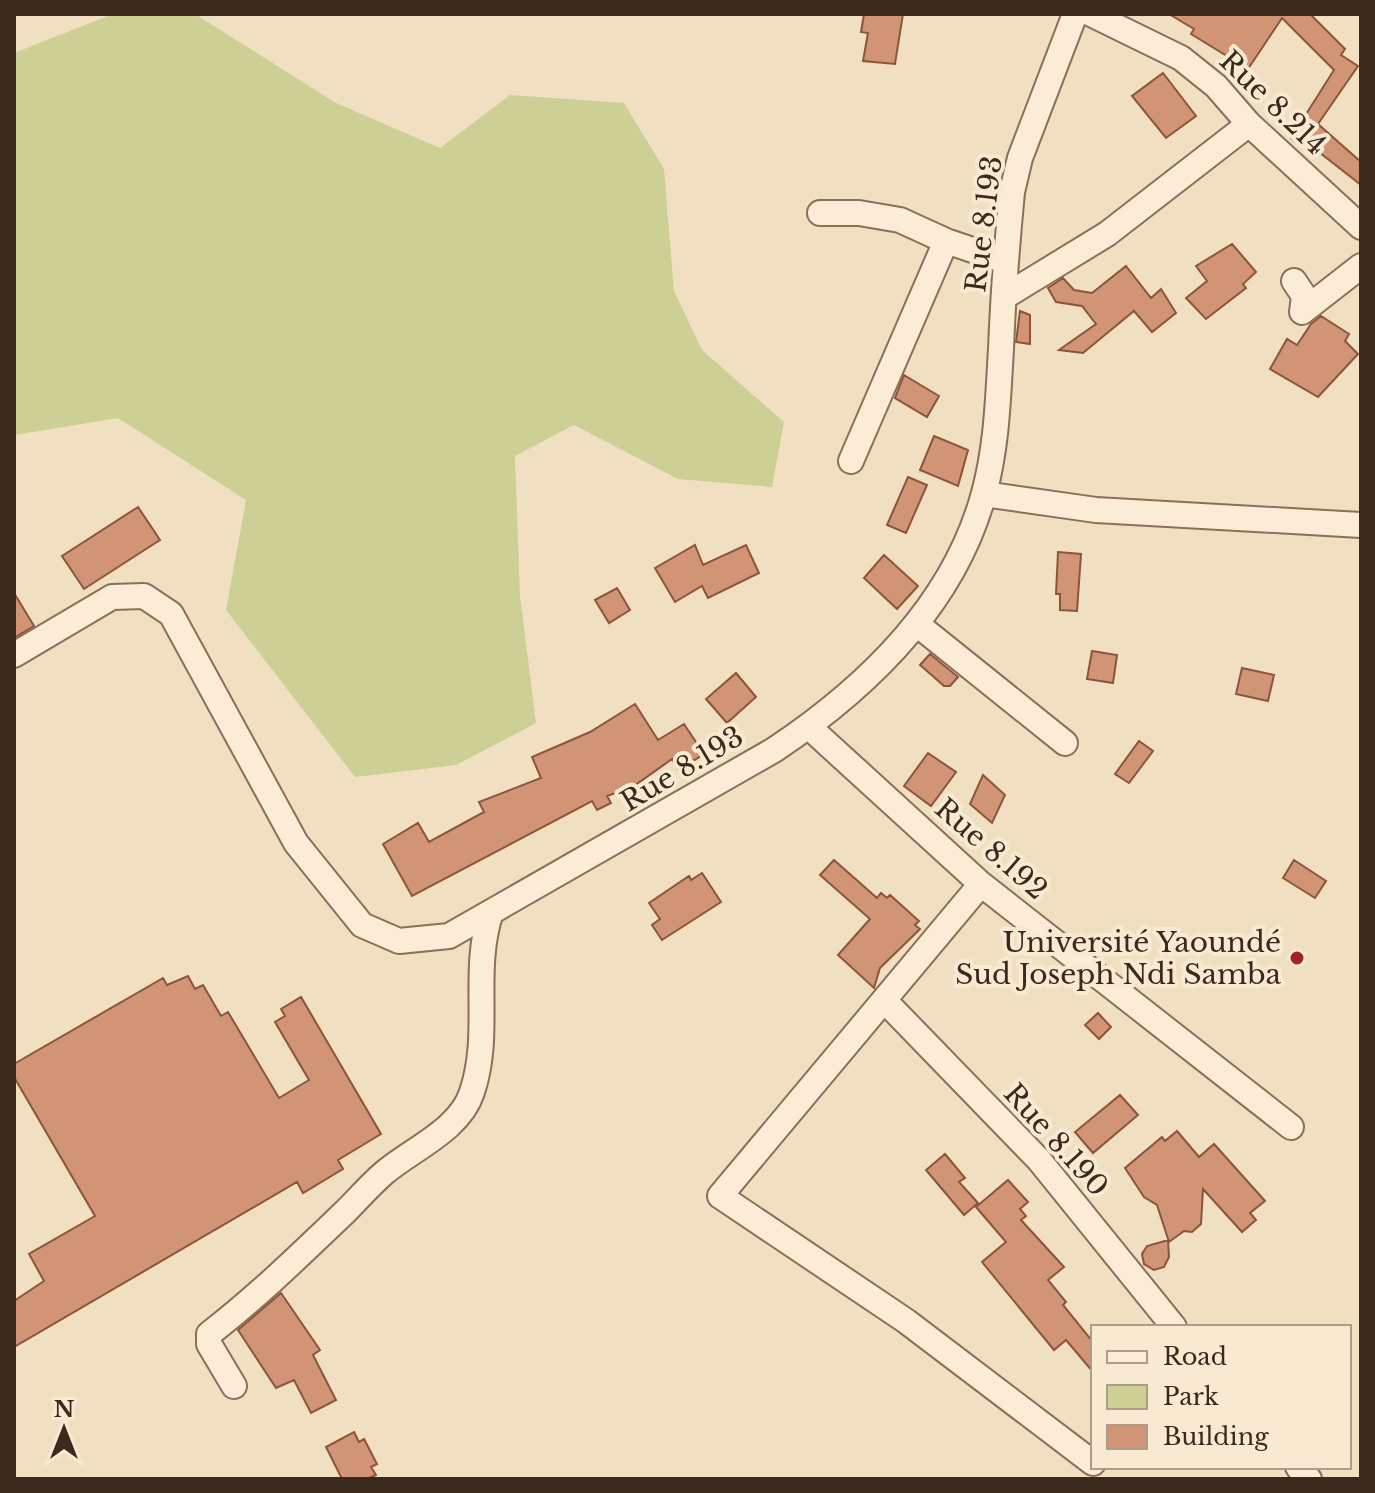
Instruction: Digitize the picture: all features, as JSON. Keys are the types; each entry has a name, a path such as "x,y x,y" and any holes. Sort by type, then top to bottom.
{"street":[{"name":"Rue 8.193","path":"14,655 112,597 144,596 171,614 296,843 362,925 399,941 449,936 616,843 809,727 887,658 918,625 949,577 984,494 996,428 1005,261 1020,158 1075,14"},
{"name":"Rue 8.214","path":"1091,14 1181,58 1216,86 1249,124 1361,227"},
{"path":"1004,297 1107,234 1249,124"},
{"path":"820,213 859,213 900,220 946,241 1005,261"},
{"path":"851,461 946,241"},
{"path":"1294,281 1304,296 1302,312 1361,266"},
{"path":"984,494 1096,510 1361,525"},
{"path":"918,625 1065,743"},
{"name":"Rue 8.192","path":"809,727 981,884 1291,1127"},
{"path":"981,884 720,1196 906,1321 1091,1461"},
{"path":"234,1386 209,1344 209,1334 323,1234 382,1174 434,1137 471,1097 478,1073 482,1025 479,965 482,937 491,912"},
{"name":"Rue 8.190","path":"884,1000 1039,1160 1172,1325"}],"green space":[{"path":"113,14 195,14 336,103 440,148 510,95 624,103 664,169 674,291 702,350 784,422 772,487 678,479 574,425 515,456 520,596 536,723 456,765 355,777 226,610 246,500 118,418 14,435 14,53"}],"building":[{"path":"864,14 903,14 895,64 863,61 868,33 861,32"},
{"path":"1169,14 1310,14 1345,49 1341,55 1358,66 1318,124 1361,162 1361,185 1306,142 1302,147 1291,138 1334,70 1282,18 1248,69 1191,34 1194,29"},
{"path":"1163,73 1196,116 1166,138 1132,96"},
{"path":"1232,244 1256,272 1243,284 1246,288 1206,319 1186,298 1207,281 1196,266"},
{"path":"1126,266 1151,298 1161,289 1176,313 1152,332 1134,311 1083,353 1059,350 1096,324 1082,306 1056,302 1048,288 1063,278 1074,290 1092,293"},
{"path":"1020,311 1030,315 1030,344 1016,342"},
{"path":"1321,316 1349,334 1345,341 1358,354 1318,397 1270,369 1287,339 1297,345 1311,324"},
{"path":"904,375 939,396 927,417 895,398"},
{"path":"934,436 968,450 958,486 920,470"},
{"path":"908,477 927,485 906,533 887,525"},
{"path":"138,507 160,540 84,589 62,556"},
{"path":"695,545 703,565 746,545 759,573 708,598 702,586 675,602 655,568"},
{"path":"1058,552 1081,554 1077,611 1060,610 1060,594 1056,594"},
{"path":"884,555 918,586 897,609 864,578"},
{"path":"617,588 630,610 609,623 595,600"},
{"path":"14,593 34,626 14,638"},
{"path":"1092,651 1117,655 1113,683 1087,679"},
{"path":"930,654 958,677 950,686 944,686 920,665"},
{"path":"1242,668 1274,675 1268,701 1236,694"},
{"path":"736,673 756,697 727,723 706,699"},
{"path":"635,704 658,740 684,724 704,754 679,770 672,759 634,786 607,796 611,803 597,810 592,801 412,896 383,844 418,823 429,842 484,812 479,802 541,778 532,757 590,732"},
{"path":"1139,741 1153,751 1129,783 1115,774"},
{"path":"928,753 956,772 931,806 904,786"},
{"path":"983,775 1005,795 992,823 970,804"},
{"path":"834,860 877,898 881,893 887,898 890,895 919,921 915,925 920,929 880,968 874,988 838,955 870,919 820,875"},
{"path":"1294,860 1326,881 1315,898 1283,878"},
{"path":"702,873 721,902 662,940 652,925 660,919 649,903 689,876 691,880"},
{"path":"188,976 195,989 203,985 221,1016 228,1012 279,1098 309,1080 275,1022 285,1016 281,1009 301,997 381,1134 338,1160 343,1169 303,1193 297,1182 14,1347 14,1301 44,1281 29,1254 95,1216 14,1077 14,1064 163,978 167,985"},
{"path":"1098,1013 1111,1027 1099,1039 1085,1025"},
{"path":"1120,1095 1138,1115 1093,1153 1075,1132"},
{"path":"1177,1131 1199,1157 1214,1144 1265,1201 1250,1213 1256,1220 1242,1232 1203,1189 1201,1224 1192,1232 1184,1231 1169,1242 1157,1205 1144,1197 1125,1168 1162,1137 1165,1141"},
{"path":"945,1154 965,1178 959,1182 978,1203 964,1215 926,1170"},
{"path":"1008,1180 1028,1202 1020,1209 1026,1216 1021,1220 1064,1267 1048,1280 1066,1302 1063,1305 1091,1340 1091,1370 1066,1340 1054,1350 982,1262 1006,1242 976,1207"},
{"path":"1168,1240 1169,1257 1164,1267 1154,1270 1144,1264 1142,1254 1147,1246"},
{"path":"281,1293 320,1350 313,1355 336,1400 311,1413 294,1380 276,1388 238,1330"},
{"path":"354,1432 359,1442 364,1439 377,1464 371,1467 376,1475 367,1479 342,1479 326,1447"}],"place":[{"name":"Université Yaoundé Sud Joseph Ndi Samba","path":"1297,958"}]}
